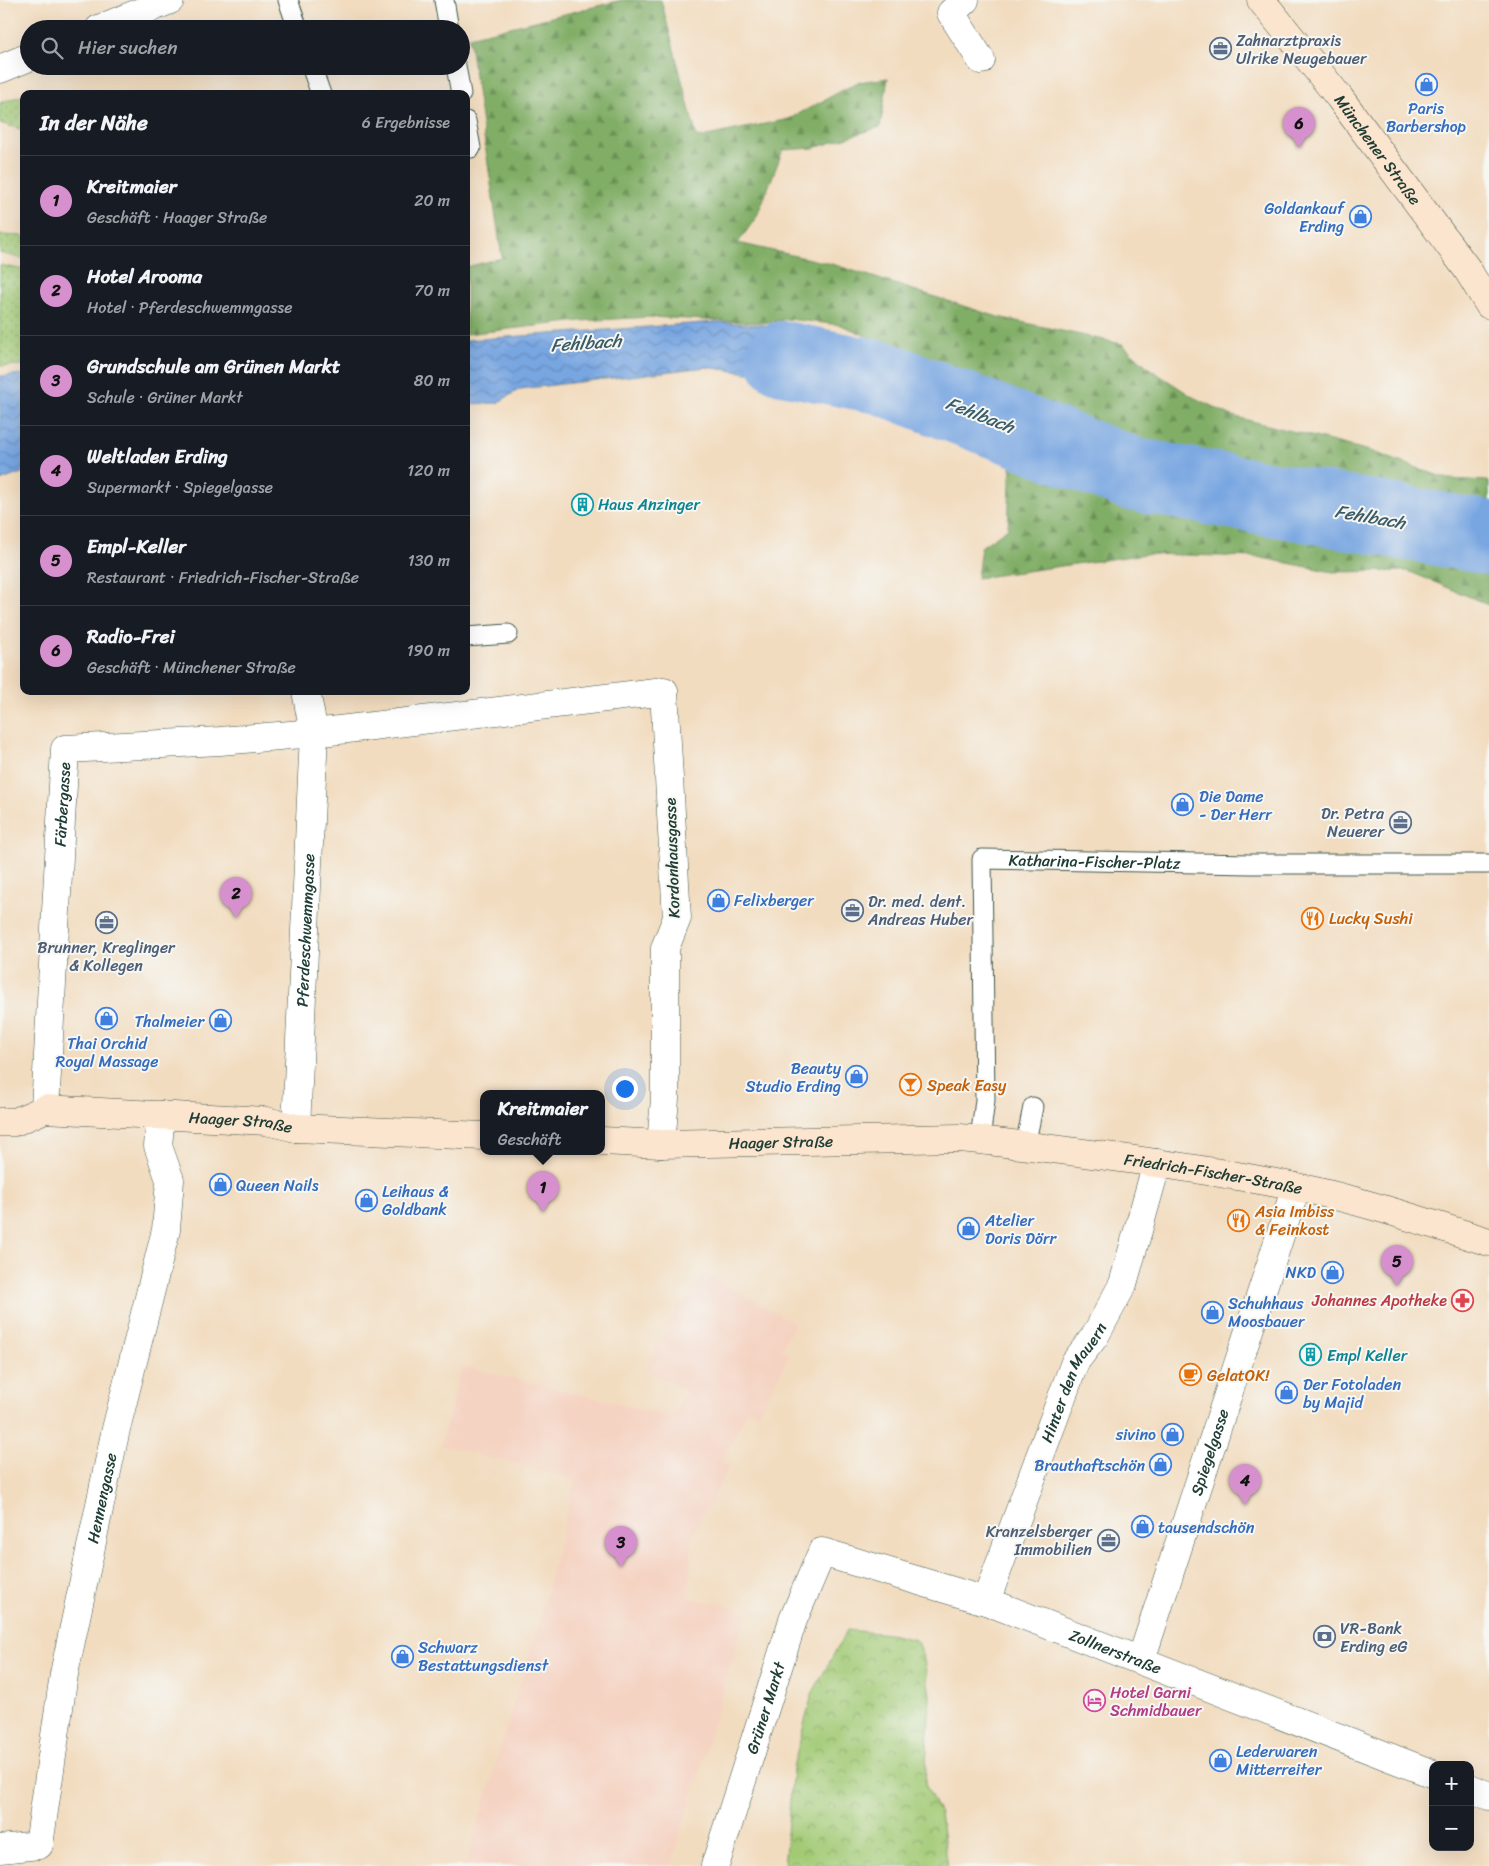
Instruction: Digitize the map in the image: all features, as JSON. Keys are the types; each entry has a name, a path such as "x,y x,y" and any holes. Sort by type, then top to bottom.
{"street":[{"path":"121,20 170,0"},
{"path":"965,0 951,13 981,60"},
{"name":"Münchener Straße","path":"1261,0 1339,98 1450,246 1489,305"},
{"path":"0,68 20,60"},
{"name":"Kordonhausgasse","path":"314,733 664,691 677,918 665,948 665,1099 661,1144"},
{"name":"Pferdeschwemmgasse","path":"296,1128 314,733 307,695"},
{"name":"Färbergasse","path":"45,1109 65,749 220,741 314,733"},
{"name":"Haager Straße","path":"0,1122 14,1122 45,1109 266,1121 296,1128 480,1136"},
{"name":"Hennengasse","path":"0,1849 39,1845 64,1674 120,1411 166,1230 170,1180 158,1146 161,1115"},
{"name":"Haager Straße","path":"605,1141 661,1144 970,1139"},
{"name":"Friedrich-Fischer-Straße","path":"970,1139 1157,1164 1296,1187 1373,1206 1489,1242"},
{"name":"Hinter den Mauern","path":"986,1601 1076,1362 1095,1336 1122,1284 1157,1164"},
{"name":"Spiegelgasse","path":"1141,1660 1296,1187"},
{"name":"Zollnerstraße","path":"822,1552 986,1601 1429,1772"},
{"name":"Grüner Markt","path":"715,1866 793,1620 822,1552"},
{"path":"1474,1790 1489,1796"}],"lane":[{"path":"288,0 295,20"},
{"path":"444,0 447,20"},
{"path":"314,75 320,90"},
{"path":"458,75 460,90"},
{"path":"470,638 508,634"},
{"name":"Katharina-Fischer-Platz","path":"970,1139 985,1100 982,859 1251,864 1489,864"},
{"path":"1025,1146 1033,1108"}],"shaded area":[{"path":"702,1273 795,1323 781,1349 790,1354 758,1414 748,1409 721,1462 729,1467 692,1537 689,1597 747,1611 671,1866 465,1866 540,1617 575,1479 441,1445 462,1366 673,1417 687,1392 645,1369 680,1303 684,1305"}],"green space":[{"path":"622,0 661,0 697,138 789,119 858,82 888,78 880,127 814,148 783,150 757,216 738,243 832,264 998,317 1122,344 1150,369 1193,397 1232,416 1370,451 1448,479 1489,481 1489,605 1408,571 1333,572 1257,557 1146,554 977,578 981,547 1008,528 1012,436 882,395 892,347 841,325 788,319 763,323 650,317 580,321 470,334 470,266 502,258 470,37"},
{"path":"20,96 20,129 0,123 0,103"},
{"path":"0,235 20,236 20,258 0,253"},
{"path":"0,265 20,269 20,365 0,366"},
{"path":"847,1630 889,1634 916,1640 924,1660 930,1695 925,1784 940,1814 948,1866 784,1866 793,1768 812,1694"}],"water":[{"path":"716,322 805,328 851,340 877,362 883,378 867,390 706,367 520,389 497,403 470,404 470,340"},
{"path":"20,374 20,474 0,481 0,376"}],"waterway":[{"name":"Fehlbach","path":"783,358 883,378 1132,474 1489,538"}],"place":[{"name":"Zahnarztpraxis Ulrike Neugebauer","path":"1220,49"},
{"name":"Paris Barbershop","path":"1426,84"},
{"name":"Radio-Frei","path":"1299,148"},
{"name":"Goldankauf Erding","path":"1360,217"},
{"name":"Haus Anzinger","path":"582,504"},
{"name":"Die Dame - Der Herr","path":"1183,805"},
{"name":"Dr. Petra Neuerer","path":"1400,822"},
{"name":"Felixberger","path":"718,900"},
{"name":"Dr. med. dent. Andreas Huber","path":"852,910"},
{"name":"Hotel Arooma","path":"236,918"},
{"name":"Lucky Sushi","path":"1313,918"},
{"name":"Brunner, Kreglinger & Kollegen","path":"106,923"},
{"name":"Thai Orchid Royal Massage","path":"107,1019"},
{"name":"Thalmeier","path":"220,1021"},
{"name":"Beauty Studio Erding","path":"857,1077"},
{"name":"Speak Easy","path":"911,1085"},
{"name":"Queen Nails","path":"220,1185"},
{"name":"Leihaus & Goldbank","path":"366,1200"},
{"name":"Kreitmaier","path":"543,1212"},
{"name":"Asia Imbiss & Feinkost","path":"1239,1220"},
{"name":"Atelier Doris Dörr","path":"969,1229"},
{"name":"NKD","path":"1332,1272"},
{"name":"Empl-Keller","path":"1397,1286"},
{"name":"Johannes Apotheke","path":"1463,1300"},
{"name":"Schuhhaus Moosbauer","path":"1212,1312"},
{"name":"Empl Keller","path":"1311,1355"},
{"name":"GelatOK!","path":"1191,1375"},
{"name":"Der Fotoladen by Majid","path":"1287,1393"},
{"name":"sivino","path":"1172,1434"},
{"name":"Brauthaftschön","path":"1161,1465"},
{"name":"Weltladen Erding","path":"1245,1505"},
{"name":"tausendschön","path":"1142,1527"},
{"name":"Kranzelsberger Immobilien","path":"1108,1540"},
{"name":"Grundschule am Grünen Markt","path":"621,1567"},
{"name":"VR-Bank Erding eG","path":"1324,1637"},
{"name":"Schwarz Bestattungsdienst","path":"402,1656"},
{"name":"Hotel Garni Schmidbauer","path":"1094,1701"},
{"name":"Lederwaren Mitterreiter","path":"1220,1760"}]}
